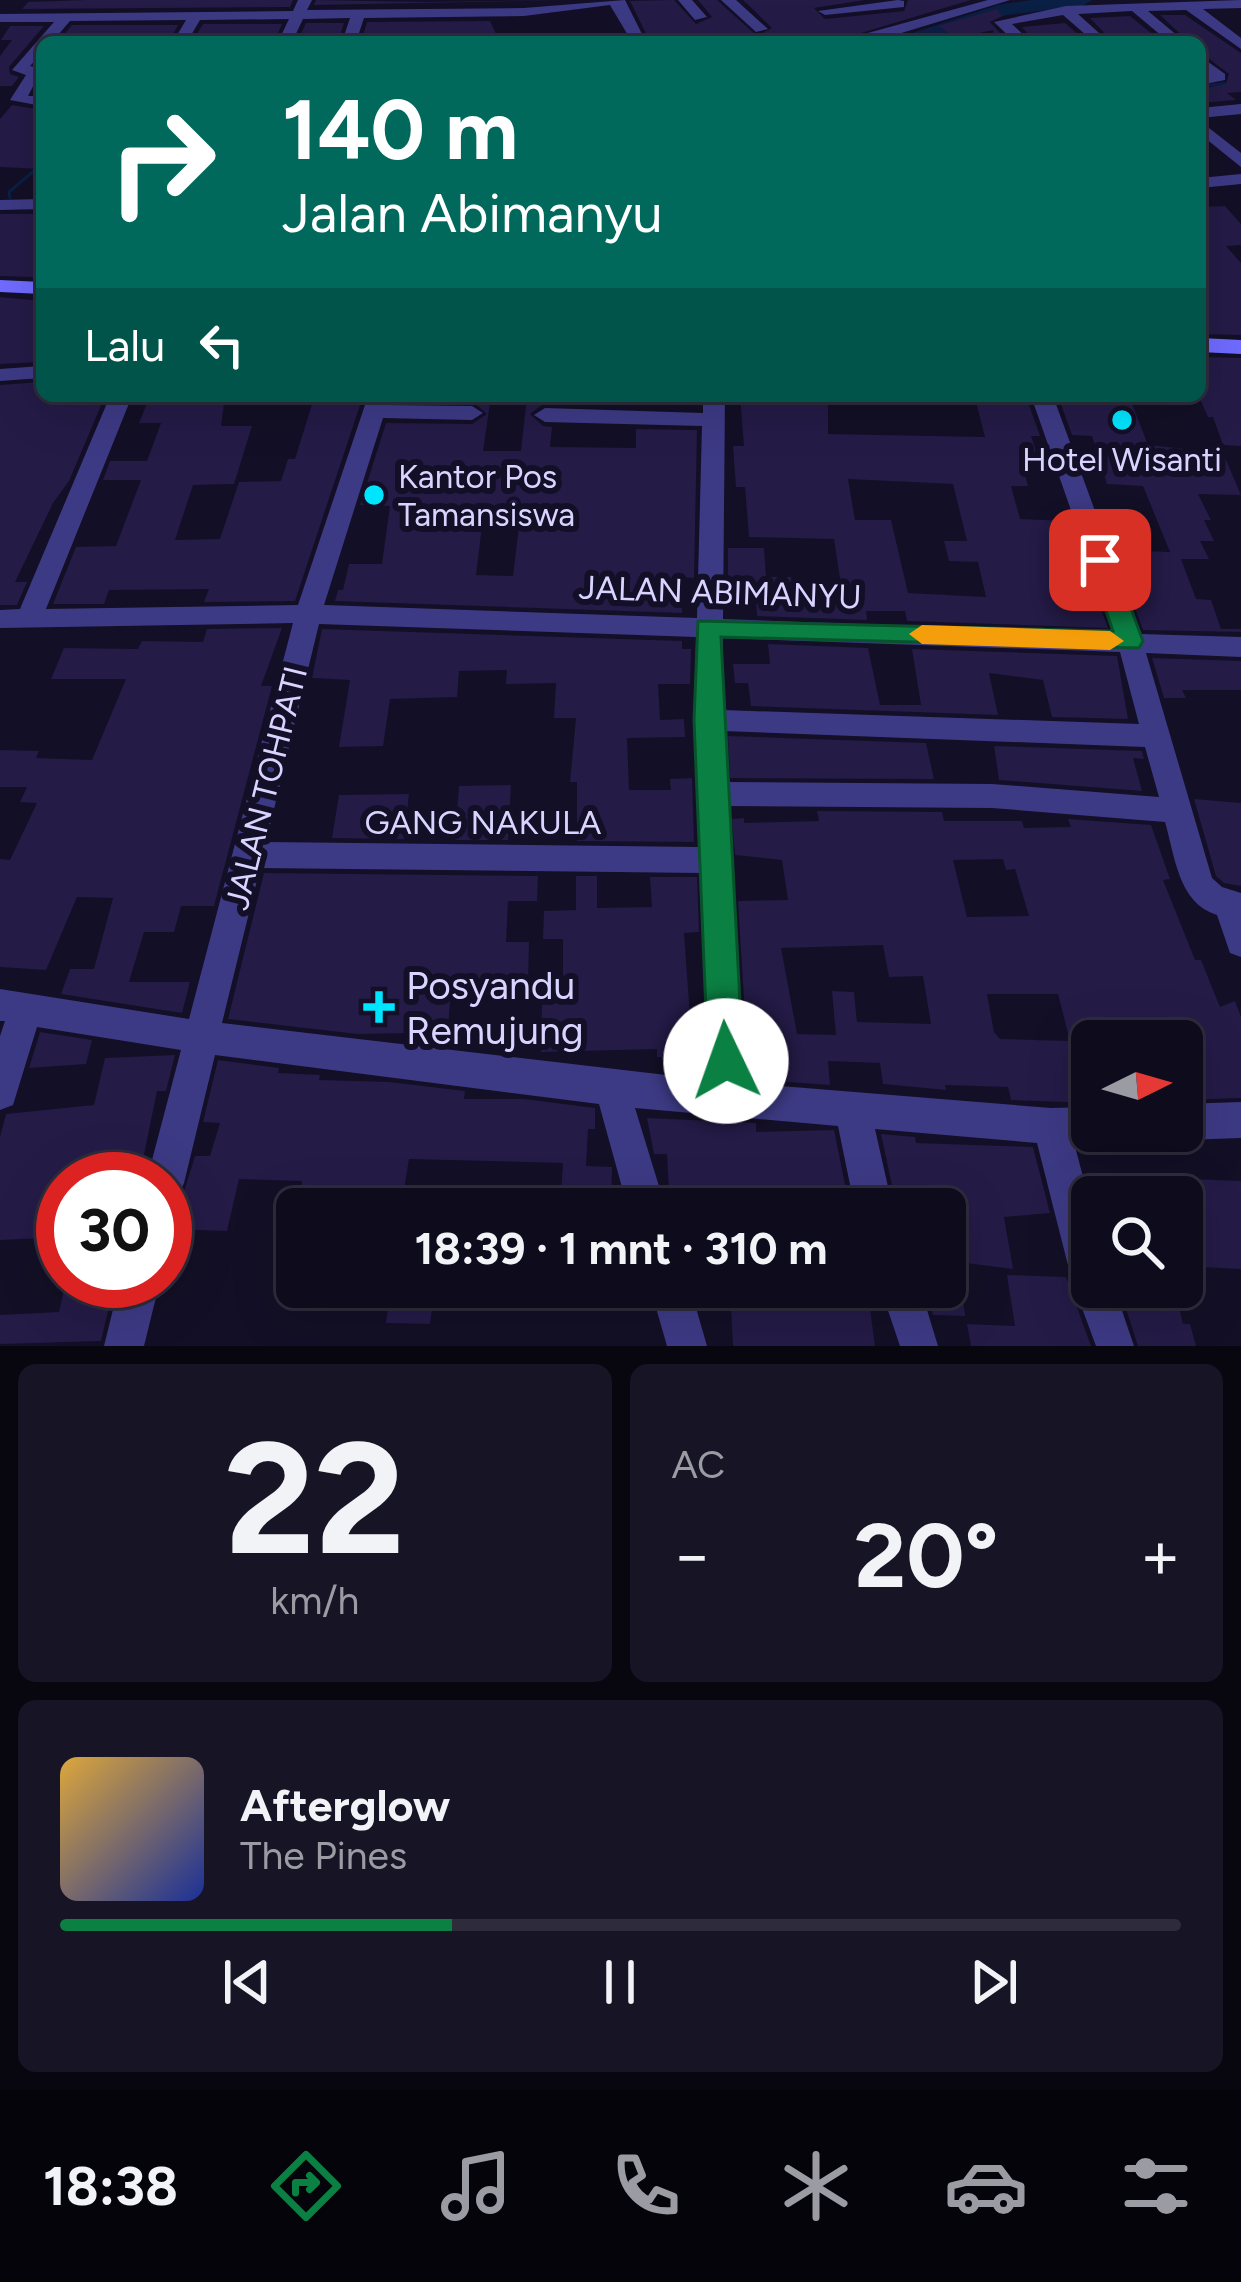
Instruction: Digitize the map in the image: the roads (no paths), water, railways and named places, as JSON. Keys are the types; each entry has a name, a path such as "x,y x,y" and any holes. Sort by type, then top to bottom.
{"main road":[{"path":"0,286 36,288"},
{"path":"1206,345 1241,347"}],"street":[{"path":"0,38 5,18 20,0"},
{"path":"5,18 148,21 302,6 416,13 616,0 636,36"},
{"path":"685,0 700,16"},
{"path":"728,0 761,29"},
{"path":"807,0 831,14 873,3 899,4"},
{"path":"878,36 1003,0"},
{"path":"873,3 895,25"},
{"path":"1017,36 1000,22 1060,10 1241,4"},
{"path":"1189,5 1241,45"},
{"path":"288,36 302,6"},
{"path":"1135,7 1171,36"},
{"path":"453,10 459,36"},
{"path":"1060,10 1089,36"},
{"path":"183,36 196,13"},
{"path":"351,36 359,13"},
{"path":"49,36 67,16"},
{"path":"36,51 19,70 36,71 18,100 36,101"},
{"path":"1206,65 1220,76 1206,79"},
{"path":"1206,112 1241,109"},
{"path":"1206,131 1237,159"},
{"path":"1206,157 1237,159"},
{"path":"1206,182 1241,178"},
{"path":"0,205 36,204"},
{"path":"0,374 36,372"},
{"path":"9,623 118,402"},
{"path":"1044,402 1130,641 1179,811 1224,898 1241,943"},
{"path":"376,404 472,413"},
{"name":"JALAN TOHPATI","path":"173,1152 308,614 376,404"},
{"path":"544,415 715,408 708,720 728,1101"},
{"name":"JALAN ABIMANYU","path":"9,623 308,614 1241,647"},
{"path":"708,720 1158,736"},
{"path":"712,794 992,796 1179,811"},
{"name":"GANG NAKULA","path":"251,855 714,860"},
{"path":"0,1093 13,1006 203,1037 612,1088 1071,1126"},
{"path":"612,1088 641,1188"},
{"path":"853,1111 870,1188"},
{"path":"1203,1121 1241,1120"},
{"path":"1051,1126 1071,1201"},
{"path":"124,1346 133,1308"},
{"path":"676,1308 687,1346"},
{"path":"908,1308 919,1342"},
{"path":"1102,1308 1115,1344"}],"waterway":[{"path":"915,36 1005,9 1082,0"},
{"path":"1206,85 1241,82"},
{"path":"10,198 9,192 36,169"}],"place":[{"name":"Hotel Wisanti","path":"1122,420"},
{"name":"Kantor Pos Tamansiswa","path":"374,495"},
{"name":"Posyandu Remujung","path":"379,1007"}]}
